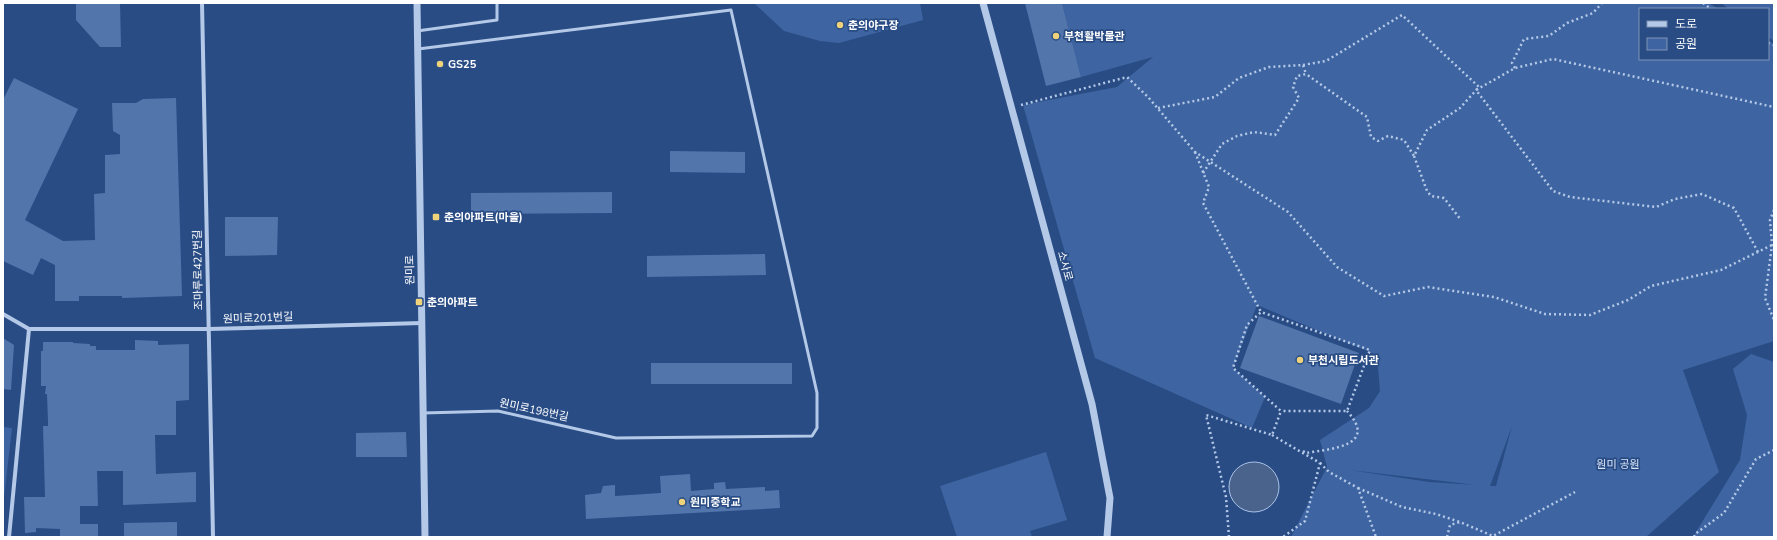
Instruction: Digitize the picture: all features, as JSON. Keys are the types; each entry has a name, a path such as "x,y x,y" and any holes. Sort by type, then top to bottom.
{"street":[{"name":"조마루로427번길","path":"202,3 213,537"},
{"name":"원미로","path":"417,3 425,537"},
{"name":"소사로","path":"983,3 1092,404 1110,498 1108,537"},
{"name":"원미로201번길","path":"3,314 29,329 209,329 422,323"},
{"path":"9,537 29,329"}],"lane":[{"path":"417,32 497,20 497,3"},
{"name":"원미로198번길","path":"417,49 731,10 817,393 817,428 812,436 616,438 498,411 423,413"}],"path":[{"path":"1515,68 1512,63 1524,39 1549,36 1567,23 1593,14 1602,3"},
{"path":"1158,108 1215,97 1239,78 1269,67 1303,65 1326,61 1402,15 1479,87 1476,90"},
{"path":"1414,156 1427,130 1460,108 1476,90 1515,68 1553,59 1774,107"},
{"path":"1303,65 1306,74 1367,117 1371,137 1378,141 1388,136 1404,140 1414,156 1427,191 1431,196 1444,198 1461,220"},
{"path":"1203,173 1222,144 1254,132 1275,135 1299,98 1293,87 1297,76 1306,74"},
{"path":"1011,108 1127,77 1158,108 1195,152 1288,212 1338,266 1384,296 1428,287 1494,297 1545,314 1590,315 1628,300 1651,286 1720,270 1772,245"},
{"path":"1476,90 1553,191 1570,198 1656,207 1675,198 1702,194 1734,208 1758,252"},
{"path":"1195,152 1209,187 1203,203 1260,312 1370,350 1347,411"},
{"path":"1774,210 1770,220 1772,245 1765,298 1774,320"},
{"path":"1260,312 1247,325 1232,368 1281,411 1347,411 1355,420 1358,430 1355,440 1346,446 1306,453 1293,447"},
{"path":"1272,435 1281,411"},
{"path":"1229,537 1226,497 1206,415 1272,435 1320,463 1329,472 1358,488 1402,508 1436,514 1460,522 1493,537 1575,492"},
{"path":"1694,537 1695,534 1724,513 1756,459 1774,450"},
{"path":"1283,537 1305,521 1320,463"},
{"path":"1358,488 1376,537"},
{"path":"1447,537 1450,525 1460,522"}],"green space":[{"name":"춘의야구장","path":"754,3 920,3 923,20 839,43 820,41 784,31"},
{"name":"원미 공원","path":"1062,3 1709,3 1716,8 1639,8 1639,60 1769,60 1769,41 1774,44 1774,341 1683,370 1719,472 1646,537 1291,537 1327,467 1320,440 1369,408 1380,391 1377,355 1257,305 1233,368 1265,397 1252,428 1095,358 1023,105 1117,87 1153,57 1081,77","holes":["1512,426 1496,486 1490,486","1350,470 1475,485 1429,482"]},
{"path":"1721,3 1774,3 1774,41 1769,38 1769,8 1728,8"},
{"path":"1751,354 1774,362 1774,537 1693,537 1740,460 1747,415 1733,369"},
{"path":"3,427 12,428 3,506"},
{"path":"1046,452 1067,520 1030,531 1032,537 957,537 940,486"}],"shaded area":[{"path":"1249,462 1259,462 1272,469 1279,482 1279,492 1272,505 1259,512 1249,512 1240,508 1233,501 1229,492 1229,482 1233,473 1240,466"}],"building":[{"path":"76,3 120,3 121,47 100,47 76,20"},
{"path":"1025,3 1062,3 1081,77 1046,86"},
{"path":"14,78 78,109 25,220 63,241 95,240 94,194 105,193 105,155 120,154 120,135 113,131 112,103 136,103 143,99 176,98 182,296 122,298 122,296 79,296 79,301 55,301 55,265 41,258 33,275 3,261 3,100"},
{"path":"670,151 745,152 745,173 670,172"},
{"path":"612,192 612,213 471,214 471,193"},
{"path":"225,217 278,217 277,255 225,256"},
{"path":"765,254 766,275 647,277 647,256"},
{"name":"부천시립도서관","path":"1259,316 1359,353 1341,404 1240,368"},
{"path":"3,338 14,345 11,390 3,389"},
{"path":"135,340 158,341 158,345 189,344 189,400 176,401 176,435 155,435 156,474 196,472 196,502 123,505 123,471 97,471 98,506 80,506 80,524 98,524 98,537 60,537 60,529 36,528 36,532 25,533 24,497 45,497 43,426 48,426 48,421 47,394 45,394 46,386 41,386 41,351 43,351 43,342 73,342 90,344 90,346 96,346 96,350 135,350"},
{"path":"651,363 792,363 792,384 651,384"},
{"path":"406,432 407,457 356,457 356,433"},
{"name":"원미중학교","path":"690,474 691,491 714,489 714,483 725,482 726,489 765,487 765,491 779,490 780,508 586,519 585,495 601,493 603,486 615,485 615,496 661,493 660,476"},
{"path":"177,522 177,537 124,537 124,523"}],"place":[{"name":"춘의야구장","path":"840,25"},
{"name":"부천활박물관","path":"1056,36"},
{"name":"GS25","path":"440,64"},
{"name":"춘의아파트(마을)","path":"436,217"},
{"name":"춘의아파트","path":"419,302"},
{"name":"부천시립도서관","path":"1300,360"},
{"name":"원미중학교","path":"682,502"}]}
